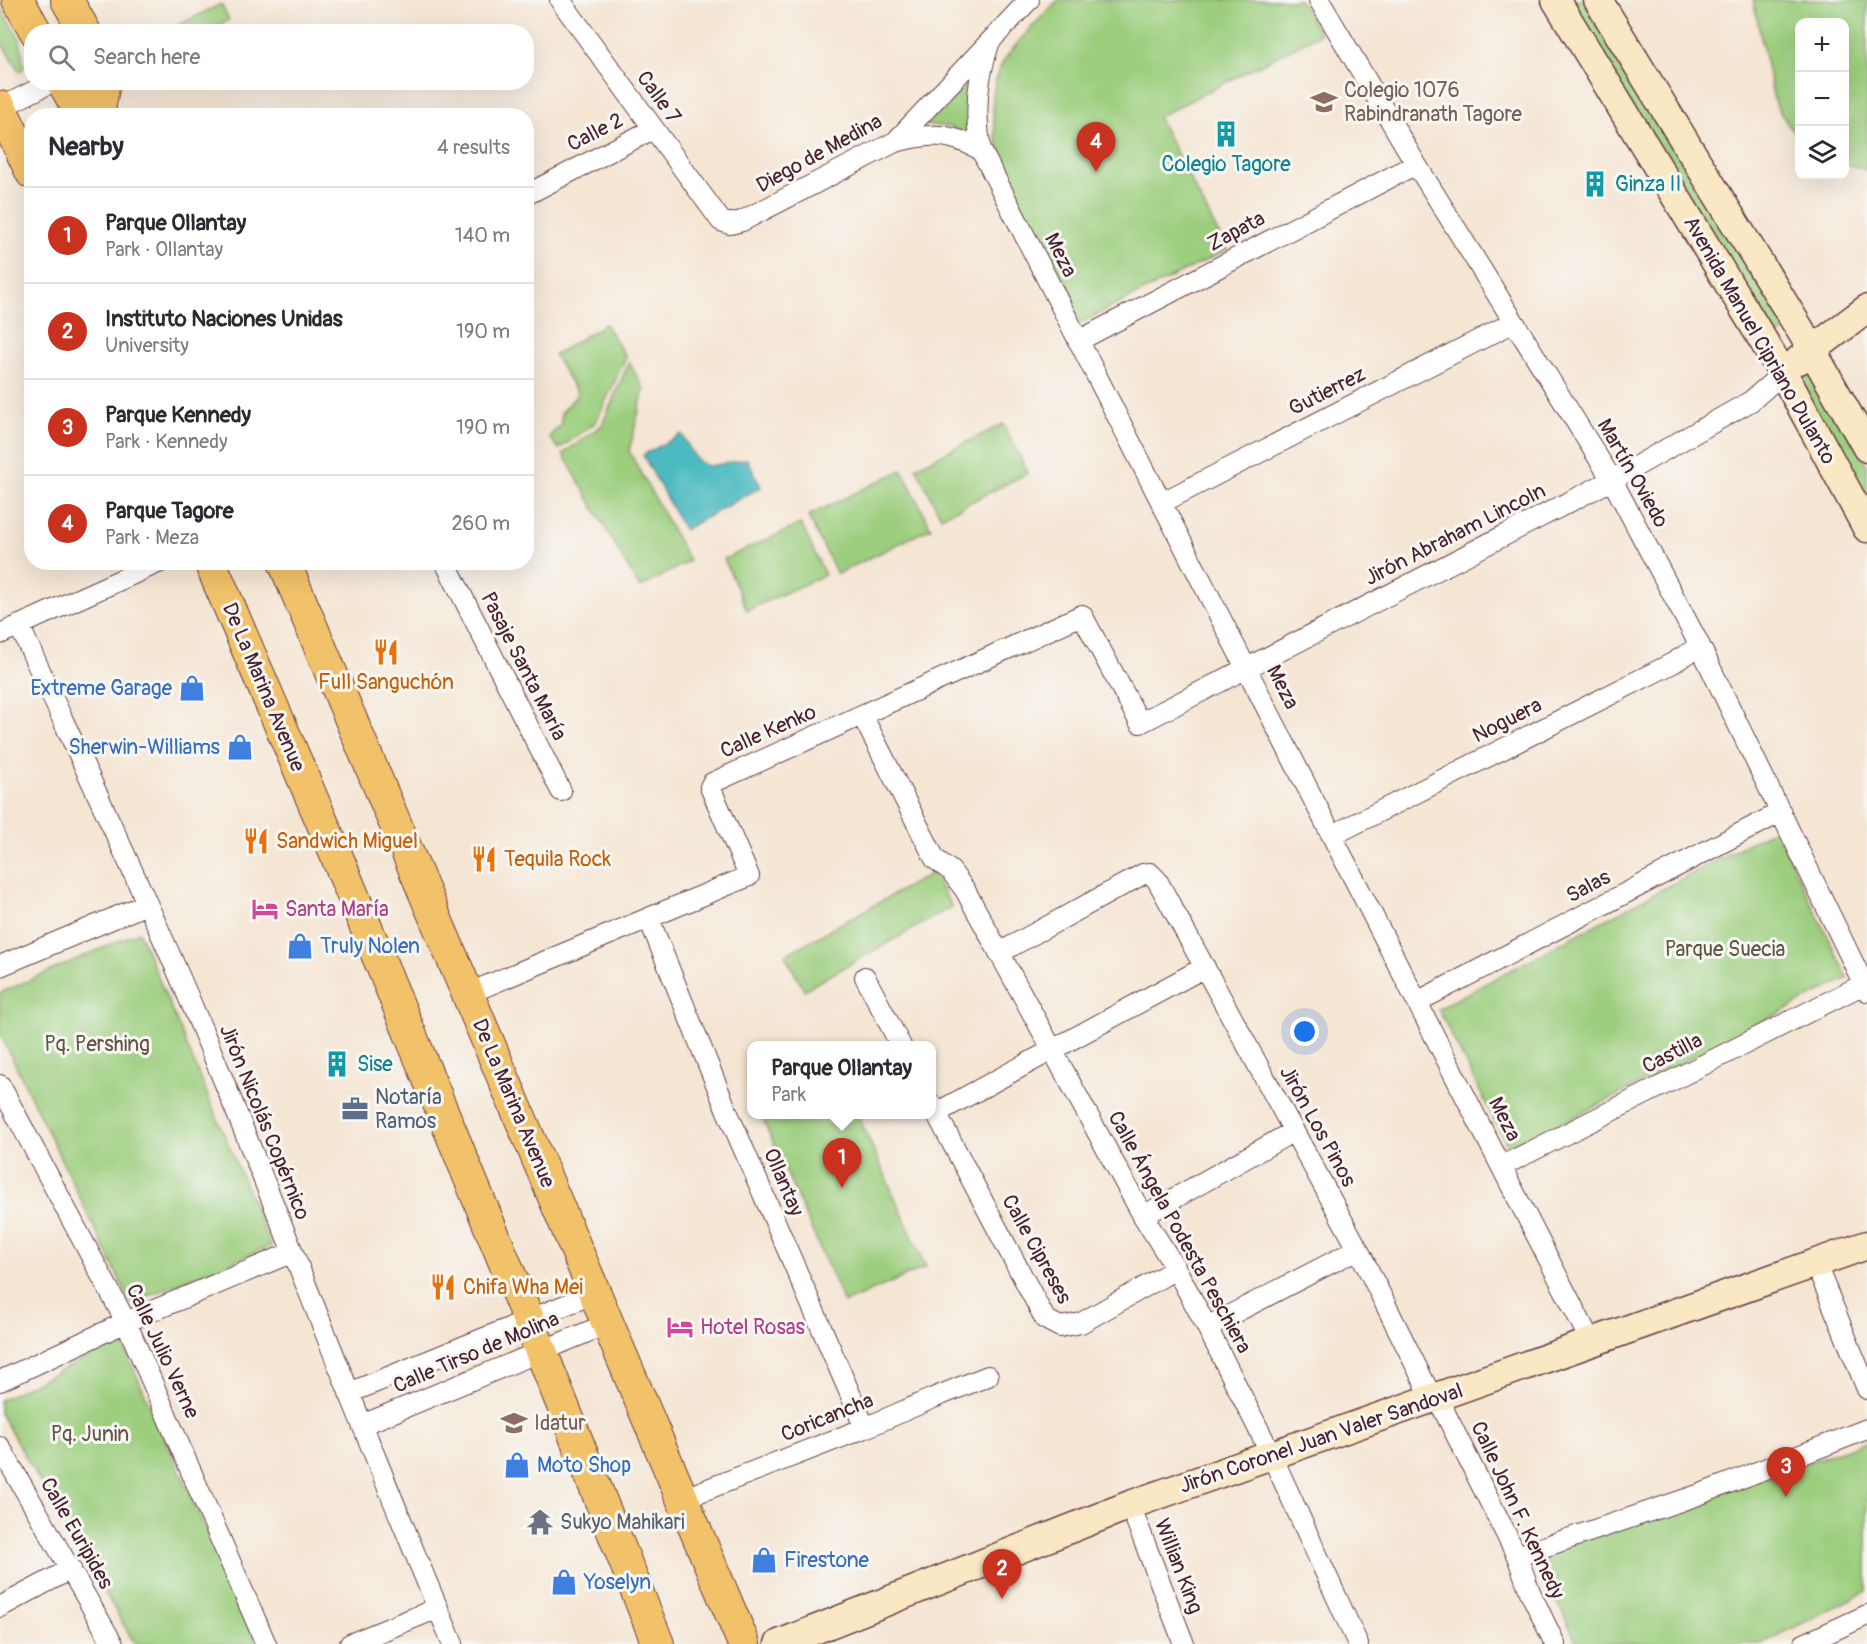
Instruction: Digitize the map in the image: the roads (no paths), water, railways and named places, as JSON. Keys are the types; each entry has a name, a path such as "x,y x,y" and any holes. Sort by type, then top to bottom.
{"main road":[{"path":"18,0 32,24"},
{"path":"67,0 80,24"},
{"path":"67,90 78,108"},
{"path":"99,108 103,90"},
{"path":"0,108 24,156"},
{"name":"De La Marina Avenue","path":"213,570 332,845 529,1321 658,1644"},
{"name":"De La Marina Avenue","path":"287,570 744,1644"}],"street":[{"name":"Calle 7","path":"560,0 721,220"},
{"name":"Diego de Medina","path":"721,220 730,224 742,221 895,142 1029,0"},
{"name":"Martín Oviedo","path":"1320,0 1416,164 1611,480 1701,646 1865,987"},
{"name":"Avenida Manuel Cipriano Dulanto","path":"1556,0 1783,373 1867,528"},
{"name":"Avenida Manuel Cipriano Dulanto","path":"1598,0 1812,348 1867,447"},
{"name":"Meza","path":"989,44 981,65 977,95 977,130 981,150 1591,1342"},
{"path":"0,108 36,90"},
{"name":"Calle 2","path":"534,191 653,129"},
{"path":"895,142 930,134 958,139 981,150"},
{"name":"Zapata","path":"1078,341 1416,164"},
{"path":"1783,373 1812,348 1867,309"},
{"name":"Gutierrez","path":"1163,502 1514,322"},
{"name":"Jirón Abraham Lincoln","path":"1140,723 1611,480 1750,401 1783,373"},
{"path":"0,634 142,570"},
{"name":"Pasaje Santa María","path":"449,570 561,792"},
{"name":"Calle Kenko","path":"467,994 749,876 710,787 712,783 1083,615 1140,723"},
{"name":"Jirón Nicolás Copérnico","path":"19,625 147,904 219,1069 453,1644"},
{"name":"Noguera","path":"1333,835 1671,664 1701,646"},
{"name":"Calle Ángela Podesta Peschiera","path":"862,715 935,859 951,871 965,890 1143,1216 1176,1269 1271,1455 1359,1644"},
{"name":"Salas","path":"1417,1002 1781,812"},
{"name":"Jirón Los Pinos","path":"999,953 1143,874 1150,873 1157,880 1358,1249 1435,1398"},
{"path":"0,966 147,904"},
{"name":"Ollantay","path":"649,919 727,1111 865,1428"},
{"path":"936,1108 1053,1049 1205,967"},
{"path":"865,977 898,1041"},
{"name":"Castilla","path":"1502,1166 1865,987"},
{"name":"Calle Julio Verne","path":"0,1085 126,1323 266,1644"},
{"name":"Calle Cipreses","path":"936,1113 1045,1319 1060,1328 1081,1323 1176,1269"},
{"path":"1143,1216 1294,1131"},
{"name":"Jirón Coronel Juan Valer Sandoval","path":"779,1644 1130,1505 1867,1245"},
{"path":"1207,1327 1358,1249"},
{"path":"0,1381 126,1323 293,1252"},
{"path":"1815,1262 1867,1389"},
{"name":"Calle Tirso de Molina","path":"349,1393 594,1293"},
{"name":"Calle Tirso de Molina","path":"362,1425 608,1324"},
{"name":"Coricancha","path":"682,1499 865,1428 988,1376"},
{"name":"Calle John F. Kennedy","path":"1435,1398 1517,1556 1530,1592 1555,1644"},
{"path":"1517,1556 1698,1495 1867,1429"},
{"name":"Calle Euripides","path":"0,1447 113,1644"},
{"name":"Willian King","path":"1130,1505 1184,1644"},
{"path":"0,1607 71,1569"},
{"path":"350,1644 438,1608"},
{"path":"1804,1644 1867,1615"}],"water":[{"path":"682,434 693,454 705,465 747,459 761,487 684,530 643,455"}],"place":[{"name":"Colegio 1076 Rabindranath Tagore","path":"1324,102"},
{"name":"Colegio Tagore","path":"1226,134"},
{"name":"Parque Tagore","path":"1096,172"},
{"name":"Ginza II","path":"1595,184"},
{"name":"Full Sanguchón","path":"386,652"},
{"name":"Extreme Garage","path":"192,688"},
{"name":"Sherwin-Williams","path":"240,747"},
{"name":"Sandwich Miguel","path":"256,841"},
{"name":"Tequila Rock","path":"484,859"},
{"name":"Santa María","path":"265,909"},
{"name":"Truly Nolen","path":"300,946"},
{"name":"Sise","path":"337,1064"},
{"name":"Notaría Ramos","path":"355,1109"},
{"name":"Parque Ollantay","path":"842,1188"},
{"name":"Chifa Wha Mei","path":"443,1287"},
{"name":"Hotel Rosas","path":"680,1327"},
{"name":"Idatur","path":"514,1423"},
{"name":"Moto Shop","path":"517,1465"},
{"name":"Parque Kennedy","path":"1786,1497"},
{"name":"Sukyo Mahikari","path":"540,1522"},
{"name":"Firestone","path":"764,1560"},
{"name":"Yoselyn","path":"564,1582"},
{"name":"Instituto Naciones Unidas","path":"1002,1599"}],"park label":[{"name":"Parque Suecia","path":"1725,949"},
{"name":"Pq. Pershing","path":"97,1044"},
{"name":"Pq. Junin","path":"90,1434"}]}
